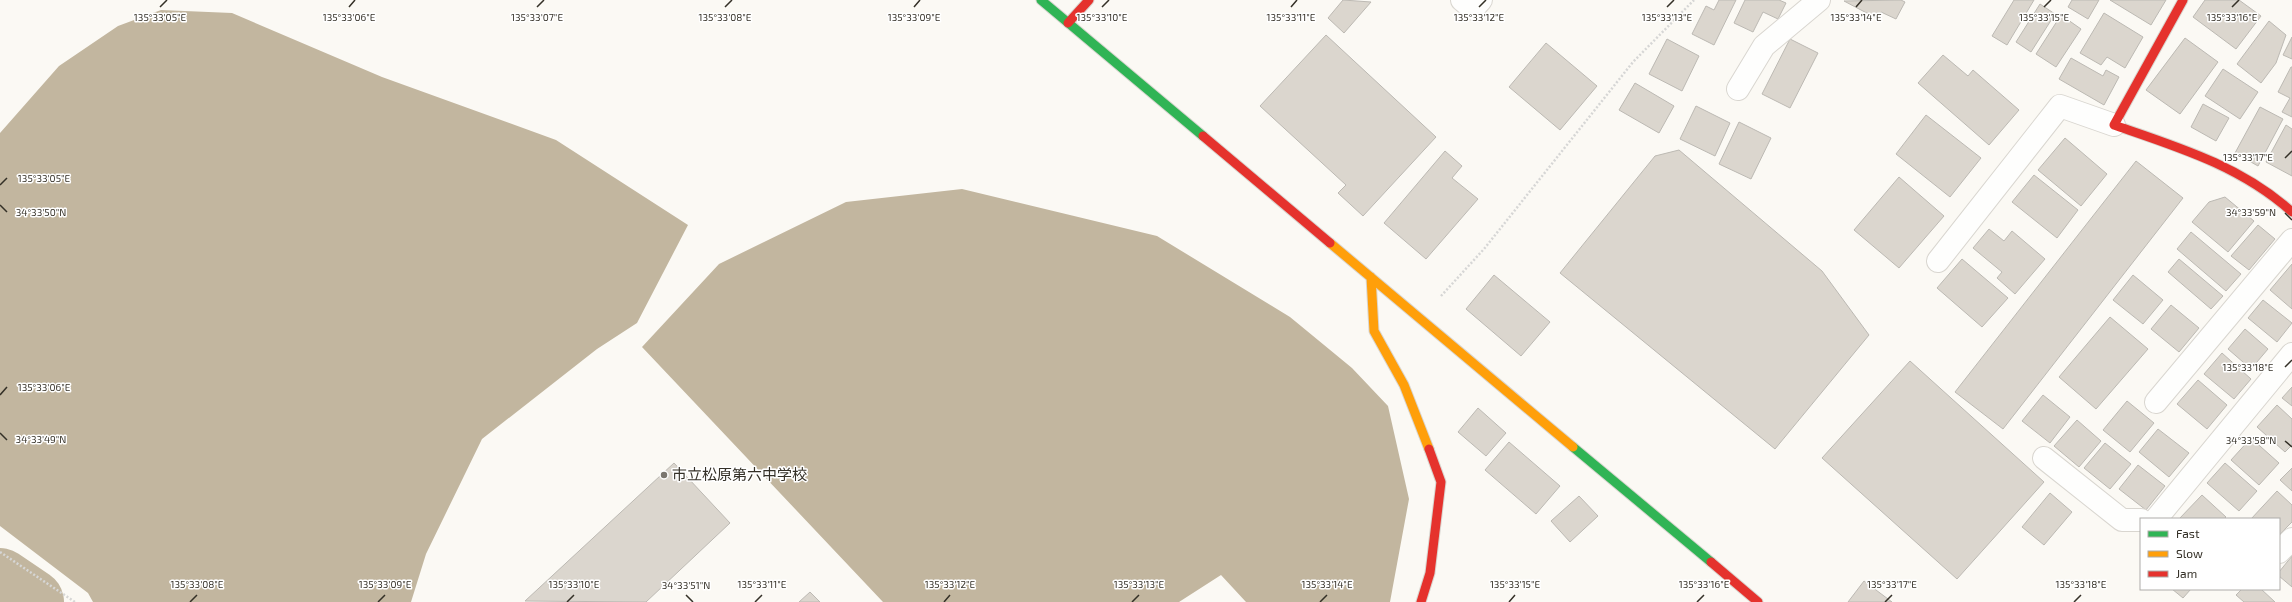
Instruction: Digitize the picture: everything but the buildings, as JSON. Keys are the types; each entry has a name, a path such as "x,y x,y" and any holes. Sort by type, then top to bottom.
{"street":[{"path":"1041,0 1758,602"},
{"path":"1068,23 1089,0"},
{"path":"1462,0 1473,9 1481,0"},
{"path":"1738,89 1764,46 1819,0"},
{"path":"2114,125 2183,0"},
{"path":"1938,260 2060,106 2213,159 2279,198 2292,212"},
{"path":"2156,402 2292,240"},
{"path":"1371,278 1374,331 1404,384 1441,482 1430,572 1421,602"},
{"path":"2157,518 2292,354"},
{"path":"2044,458 2122,520 2140,520"},
{"path":"2280,551 2292,539"}],"path":[{"path":"1437,299 1484,249 1633,62 1694,0"},
{"path":"0,552 76,602"}],"shaded area":[{"path":"161,10 232,13 382,77 556,140 688,225 637,323 597,349 482,439 426,554 411,602 93,602 88,593 0,526 0,133 59,66 118,26"},
{"path":"962,189 1157,236 1290,317 1352,368 1388,406 1409,499 1390,602 1246,602 1221,575 1179,602 883,602 642,347 719,264 846,202"}],"waterway":[{"path":"0,581 31,602"}],"traffic: fast":[{"path":"1041,0 1203,136"},
{"path":"1573,447 1711,562"}],"traffic: slow":[{"path":"1330,243 1573,447"},
{"path":"1371,277 1374,331 1404,385 1429,449"}],"traffic: jam":[{"path":"1068,23 1089,0"},
{"path":"2183,0 2114,125 2162,141 2230,170 2252,182 2292,212"},
{"path":"1203,136 1330,243"},
{"path":"1421,602 1430,573 1441,482 1429,449"},
{"path":"1711,562 1758,602"}],"place":[{"name":"市立松原第六中学校","path":"664,475"}]}
